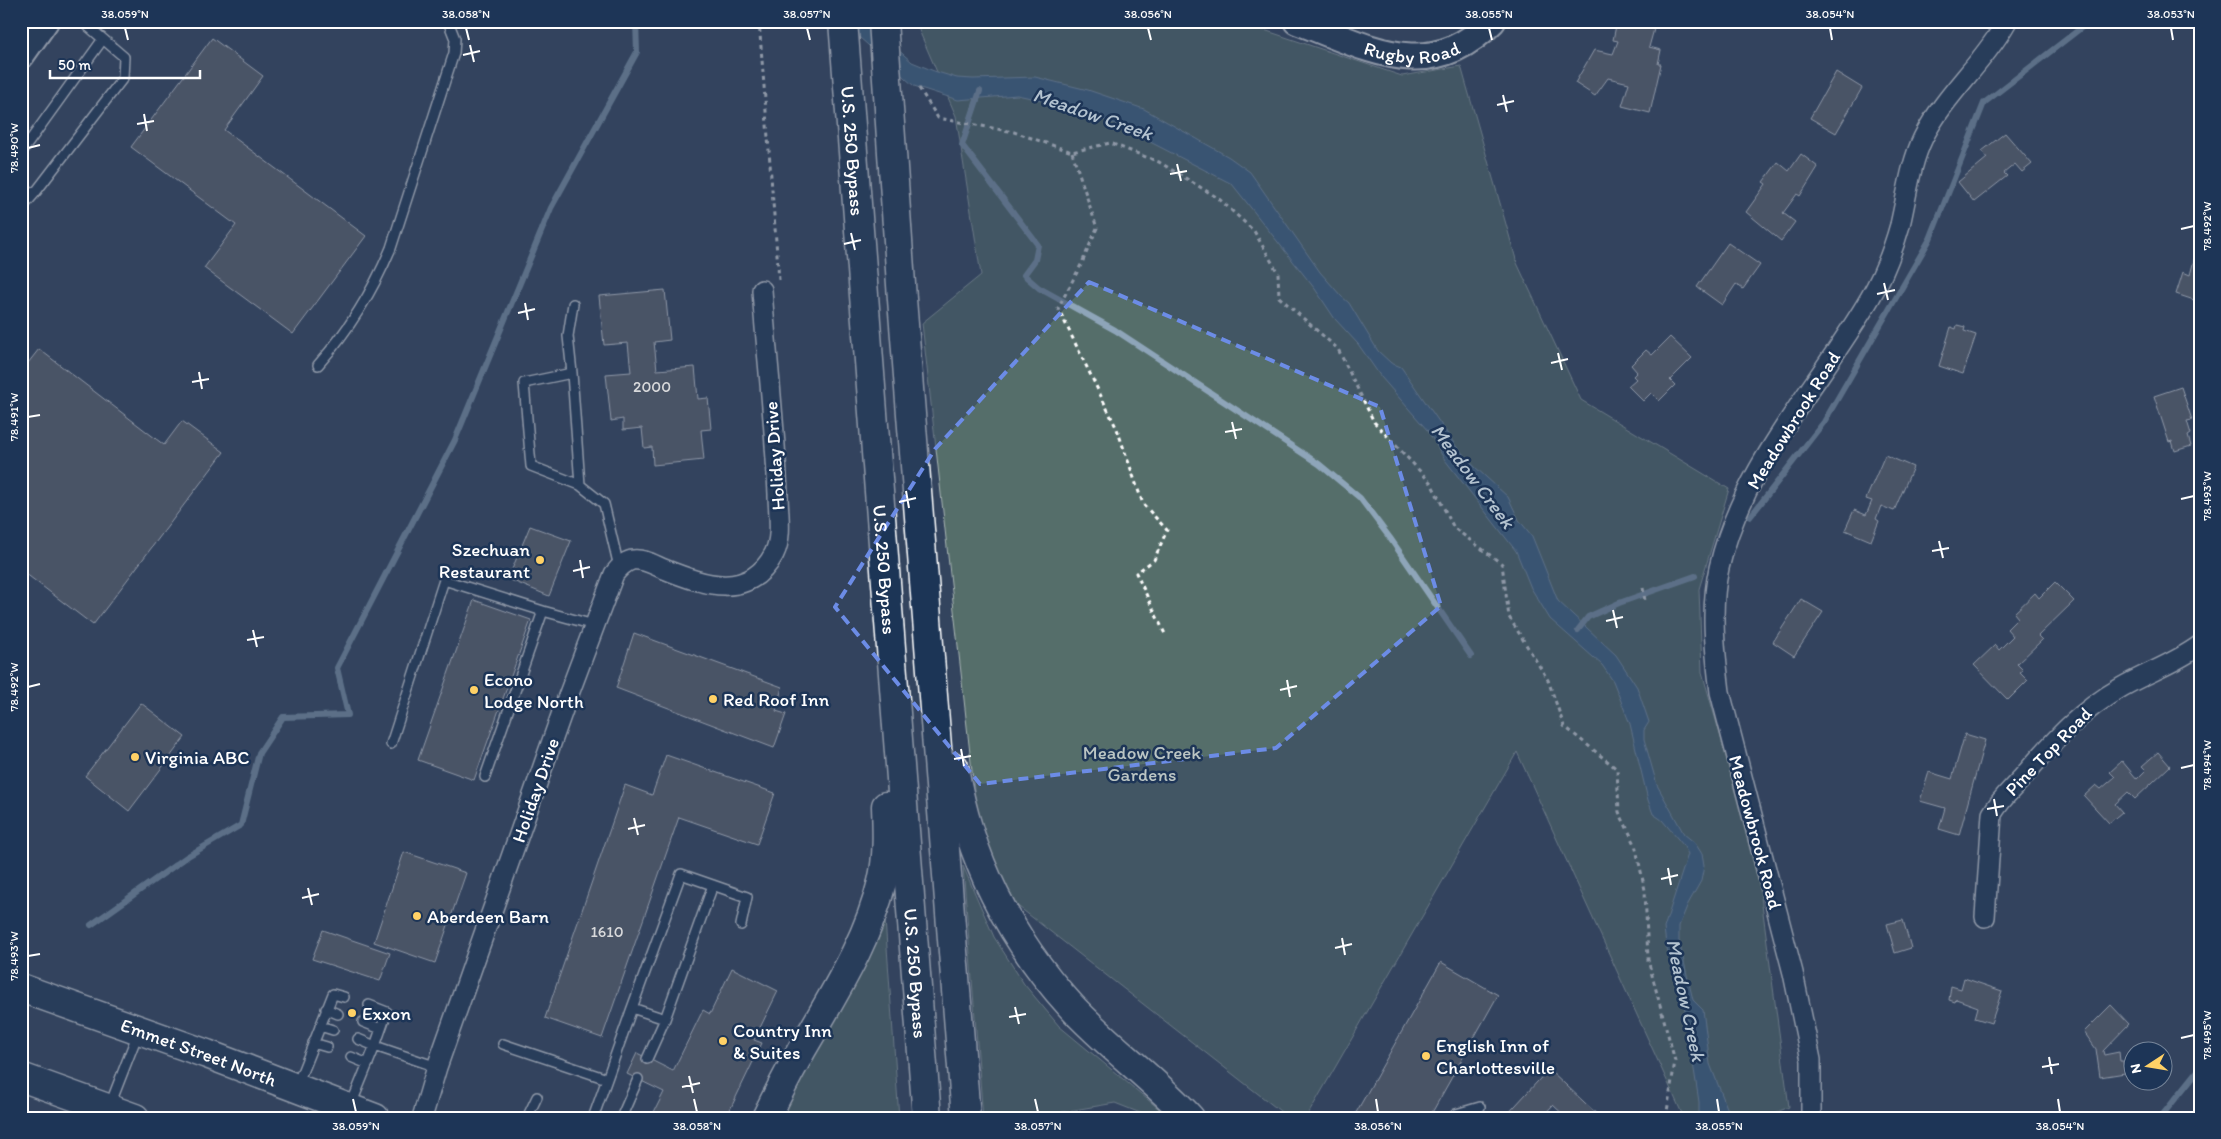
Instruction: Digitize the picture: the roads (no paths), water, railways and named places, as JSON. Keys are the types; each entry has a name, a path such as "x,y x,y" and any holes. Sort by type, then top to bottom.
{"highway":[{"name":"U.S. 250 Bypass","path":"843,21 927,1118"},
{"name":"U.S. 250 Bypass","path":"883,21 901,290 966,1118"},
{"path":"766,1118 792,1066 852,962 871,920 882,881 888,837 879,674 884,609 885,558"},
{"path":"933,690 949,722 959,797 976,854 1007,919 1029,954 1072,1006 1190,1118"},
{"name":"Emmet Street North","path":"21,988 375,1118"},
{"path":"25,1082 107,1113 135,1118"}],"street":[{"path":"21,55 45,21"},
{"name":"Rugby Road","path":"1297,21 1372,50 1400,56 1429,57 1462,46 1482,32 1492,21"},
{"name":"Meadowbrook Road","path":"1811,1118 1811,1060 1793,973 1720,692 1714,645 1715,606 1719,568 1734,522 1755,478 1778,437 1870,298 1887,262 1900,226 1911,170 1923,139 1939,110 1986,53 2007,21"},
{"name":"Holiday Drive","path":"422,1118 437,1067 594,625 614,574 619,567 631,560 642,560 685,577 717,585 730,586 749,580 760,573 776,549 779,533 770,288"},
{"name":"Pine Top Road","path":"1985,917 1992,814 1999,801 2013,788 2065,728 2093,705 2124,686 2156,672 2200,645"}],"lane":[{"path":"21,209 122,78 124,57 82,21"},
{"path":"318,365 341,339 362,307 380,275 392,248 454,53 455,39 448,21"},
{"path":"21,154 103,39"},
{"path":"21,189 35,192"},
{"path":"573,304 568,336 580,485"},
{"path":"572,373 524,383 531,466 580,485 604,504 619,567"},
{"path":"390,744 444,580 594,625"},
{"path":"485,776 543,611"},
{"path":"593,1118 681,874 747,897 741,925"},
{"path":"647,1058 665,1019 714,886"},
{"path":"296,1088 332,994 344,997"},
{"path":"349,1108 387,1012 369,1006"},
{"path":"632,1008 665,1019"},
{"path":"326,1009 338,1014"},
{"path":"363,1022 381,1029"},
{"path":"320,1026 333,1030"},
{"path":"107,1113 139,1031"},
{"path":"358,1039 437,1067"},
{"path":"313,1043 326,1048"},
{"path":"504,1044 607,1079"},
{"path":"352,1057 368,1064"},
{"path":"621,1118 638,1079"},
{"path":"527,1118 537,1097"},
{"path":"1452,1118 1456,1114 1480,1107"}],"water":[{"name":"Meadow Creek","path":"841,21 865,21 912,62 957,78 1035,77 1088,90 1144,109 1229,157 1250,172 1320,272 1349,303 1378,351 1391,363 1401,367 1456,446 1475,467 1508,497 1519,520 1532,536 1558,601 1616,655 1637,687 1649,722 1644,730 1644,739 1657,785 1684,834 1695,843 1702,854 1704,866 1701,881 1688,904 1679,926 1679,941 1693,1000 1703,1010 1710,1064 1731,1118 1699,1118 1699,1102 1684,1004 1666,945 1664,928 1688,854 1662,820 1653,814 1630,724 1613,681 1602,665 1550,619 1531,588 1516,551 1445,460 1428,431 1381,377 1358,344 1335,319 1315,289 1232,184 1115,124 1050,102 1017,95 958,100 914,86"}],"waterway":[{"path":"91,925 188,856 241,825 259,753 283,717 348,715 337,668 455,440 551,208 637,52 636,21"},
{"path":"1750,517 1824,422 1930,239 1984,103 2090,21"},
{"path":"980,91 962,145 1038,245 1035,260 1024,275 1039,288 1115,330 1319,464 1360,498 1390,538 1471,656"},
{"path":"1578,630 1588,617 1619,603 1695,576"},
{"path":"2160,1118 2200,1068"}],"place":[{"name":"Szechuan Restaurant","path":"540,560"},
{"name":"Econo Lodge North","path":"474,690"},
{"name":"Red Roof Inn","path":"713,699"},
{"name":"Virginia ABC","path":"135,757"},
{"name":"Aberdeen Barn","path":"417,916"},
{"name":"Exxon","path":"352,1013"},
{"name":"Country Inn & Suites","path":"723,1041"},
{"name":"English Inn of Charlottesville","path":"1426,1056"}],"park label":[{"name":"Meadow Creek Gardens","path":"1142,763"}]}
